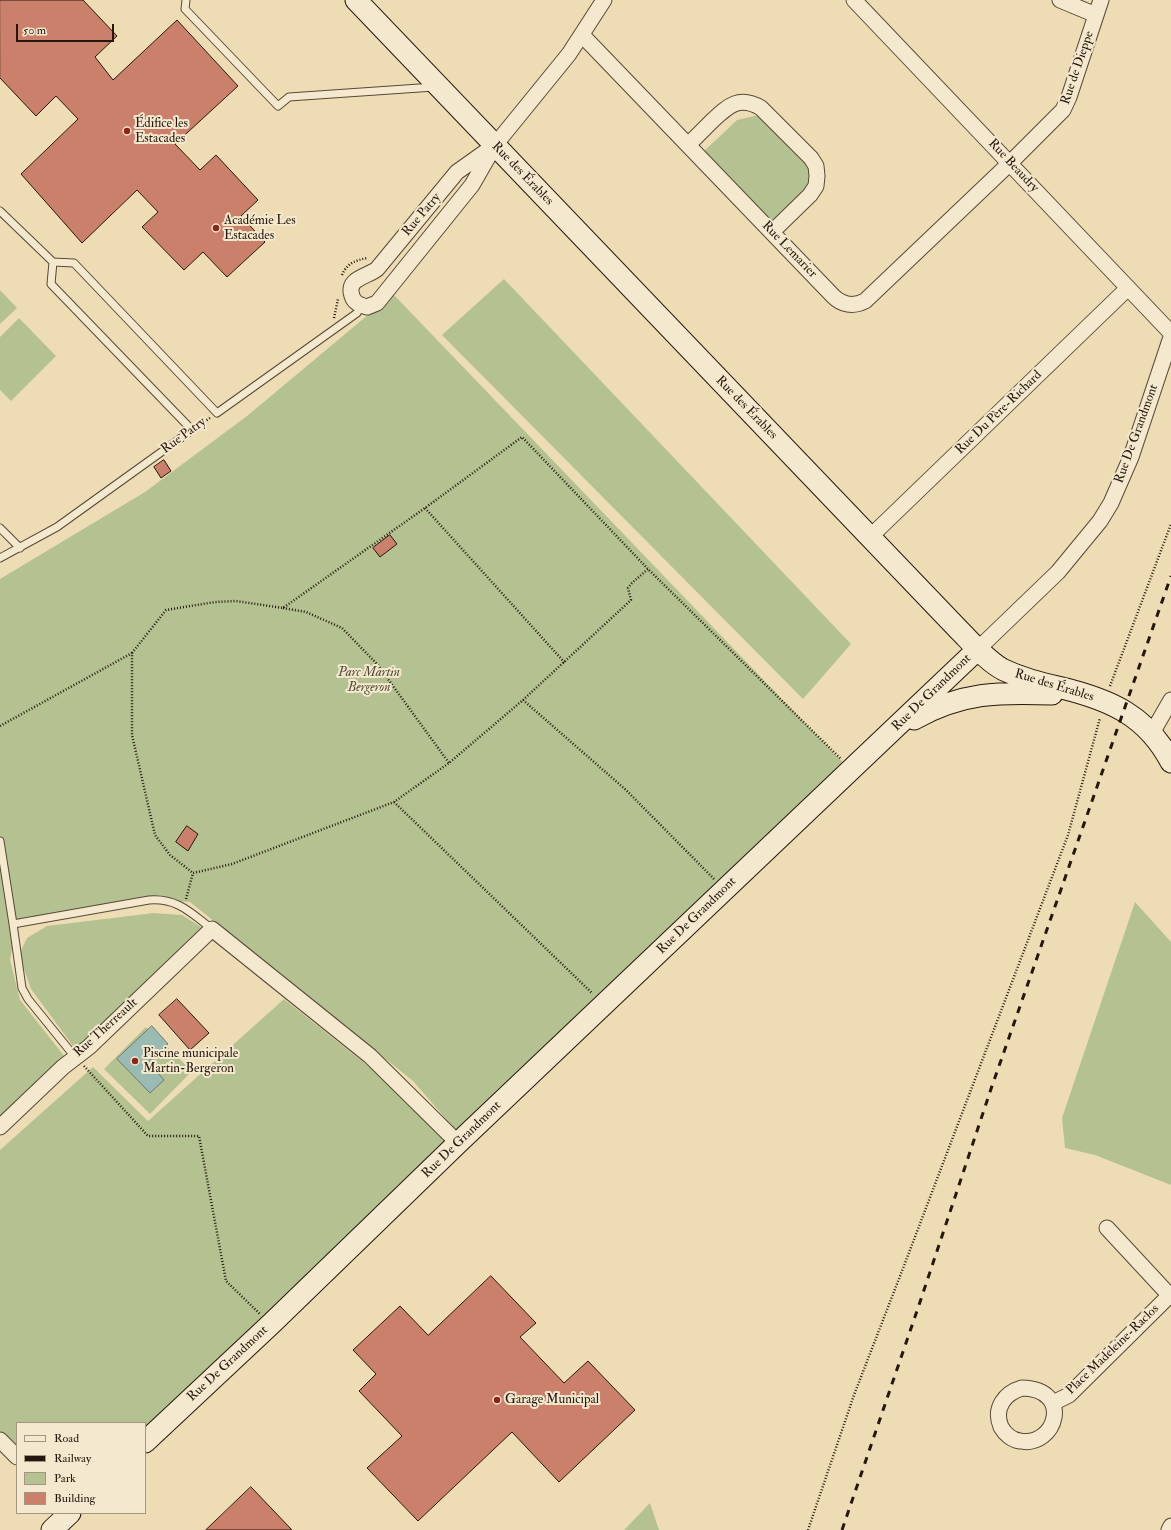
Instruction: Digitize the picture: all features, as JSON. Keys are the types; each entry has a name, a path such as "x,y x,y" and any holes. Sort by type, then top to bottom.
{"street":[{"name":"Rue des Érables","path":"356,0 978,649 997,665 1010,673 1036,682 1095,698 1133,717 1152,733 1171,762"},
{"name":"Rue Patry","path":"495,145 457,172 377,269 355,280 352,284 352,294 357,303 372,306 377,303 472,185 495,145 569,54 604,0"},
{"name":"Rue Beaudry","path":"854,0 1171,333"},
{"path":"1060,0 1096,15"},
{"name":"Rue de Dieppe","path":"1010,163 1056,118 1066,104 1101,0"},
{"name":"Rue Lemarier","path":"582,35 836,299 848,304 860,304 865,301 1010,163"},
{"path":"688,145 724,109 732,104 743,102 761,108 808,154 814,162 817,171 816,186 810,195 772,232"},
{"name":"Rue Du Père-Richard","path":"870,537 1128,288"},
{"name":"Rue De Grandmont","path":"146,1441 271,1324 458,1143 1058,572 1100,521 1118,487 1131,457 1171,337"},
{"path":"892,731 931,709 973,696 1000,693 1095,698"},
{"path":"1152,733 1171,700"},
{"path":"212,930 370,1056 458,1143"},
{"name":"Rue Therreault","path":"0,1127 63,1067 89,1046 212,930"},
{"path":"1107,1228 1170,1296"},
{"name":"Place Madeleine-Raclos","path":"1053,1403 1069,1395 1170,1296"},
{"path":"0,1440 16,1456"},
{"path":"52,1530 69,1514"},
{"path":"1169,1530 1171,1526"}],"lane":[{"path":"186,0 185,9 278,106 289,97 438,86"},
{"path":"0,211 53,262 74,263 217,413"},
{"path":"53,262 51,284 192,430"},
{"name":"Rue Patry","path":"217,413 357,313 362,305"},
{"name":"Rue Patry","path":"0,558 57,528 192,430"},
{"path":"0,528 20,548"},
{"path":"0,841 22,988 28,1000 75,1057"},
{"path":"13,924 149,900 167,900 184,907 212,930"}],"path":[{"name":"Rue Patry","path":"192,430 217,413"},
{"path":"283,608 425,508 522,437 648,570 852,769"},
{"path":"425,508 564,663"},
{"path":"808,1530 854,1395 1068,835 1095,698 1157,564 1171,524"},
{"path":"193,873 232,864 394,802 449,763 524,700 631,600 628,588 648,570"},
{"path":"0,726 132,653 166,610 215,602 236,601 306,612 342,628 377,664 449,763"},
{"path":"132,653 132,735 156,835 170,855 193,873"},
{"path":"524,700 626,790 724,889"},
{"path":"394,802 604,1004"},
{"path":"184,907 193,873"},
{"path":"75,1057 148,1136 199,1136 226,1281 271,1324"}],"green space":[{"path":"759,115 815,170 818,190 773,232 700,155 737,120"},
{"path":"504,279 851,644 803,699 442,335"},
{"path":"0,290 17,308 0,324"},
{"name":"Parc Martin Bergeron","path":"393,294 855,775 466,1142 413,1081 190,902 158,900 16,926 10,960 20,1000 72,1066 0,1130 0,579 145,492 247,416"},
{"path":"19,318 56,356 11,401 0,390 0,337"},
{"path":"1135,902 1171,942 1171,1185 1095,1155 1065,1148 1062,1118"},
{"path":"154,913 182,915 212,934 84,1061 31,989 19,955 27,938 47,926"},
{"path":"284,999 402,1093 454,1152 146,1439 146,1422 16,1422 16,1445 10,1438 4,1444 0,1440 0,1150 93,1067 148,1121"},
{"path":"146,1027 192,1071 150,1114 104,1069"},
{"path":"650,1503 659,1530 624,1530"}],"water":[{"name":"Piscine municipale Martin-Bergeron","path":"152,1026 168,1044 148,1062 164,1080 150,1093 117,1059"}],"building":[{"name":"Édifice les Estacades","path":"0,0 83,0 117,36 95,57 113,80 177,20 238,86 175,144 200,170 216,155 258,200 241,216 265,242 227,277 203,252 184,270 142,227 158,212 137,190 82,243 21,174 78,119 56,96 36,116 0,78"},
{"path":"164,460 171,471 161,478 154,467"},
{"path":"390,535 397,544 380,557 373,548"},
{"path":"187,826 198,834 188,851 176,842"},
{"path":"177,999 209,1033 190,1050 159,1015"},
{"name":"Garage Municipal","path":"491,1276 536,1323 520,1337 564,1383 588,1361 635,1410 559,1482 512,1432 418,1521 367,1468 402,1436 359,1391 376,1374 353,1350 400,1306 428,1335"},
{"path":"251,1487 292,1530 206,1530"}],"railway":[{"path":"842,1530 992,1086 1171,576"}],"place":[{"name":"Édifice les Estacades","path":"127,131"},
{"name":"Académie Les Estacades","path":"216,228"},
{"name":"Piscine municipale Martin-Bergeron","path":"135,1061"},
{"name":"Garage Municipal","path":"497,1400"}]}
